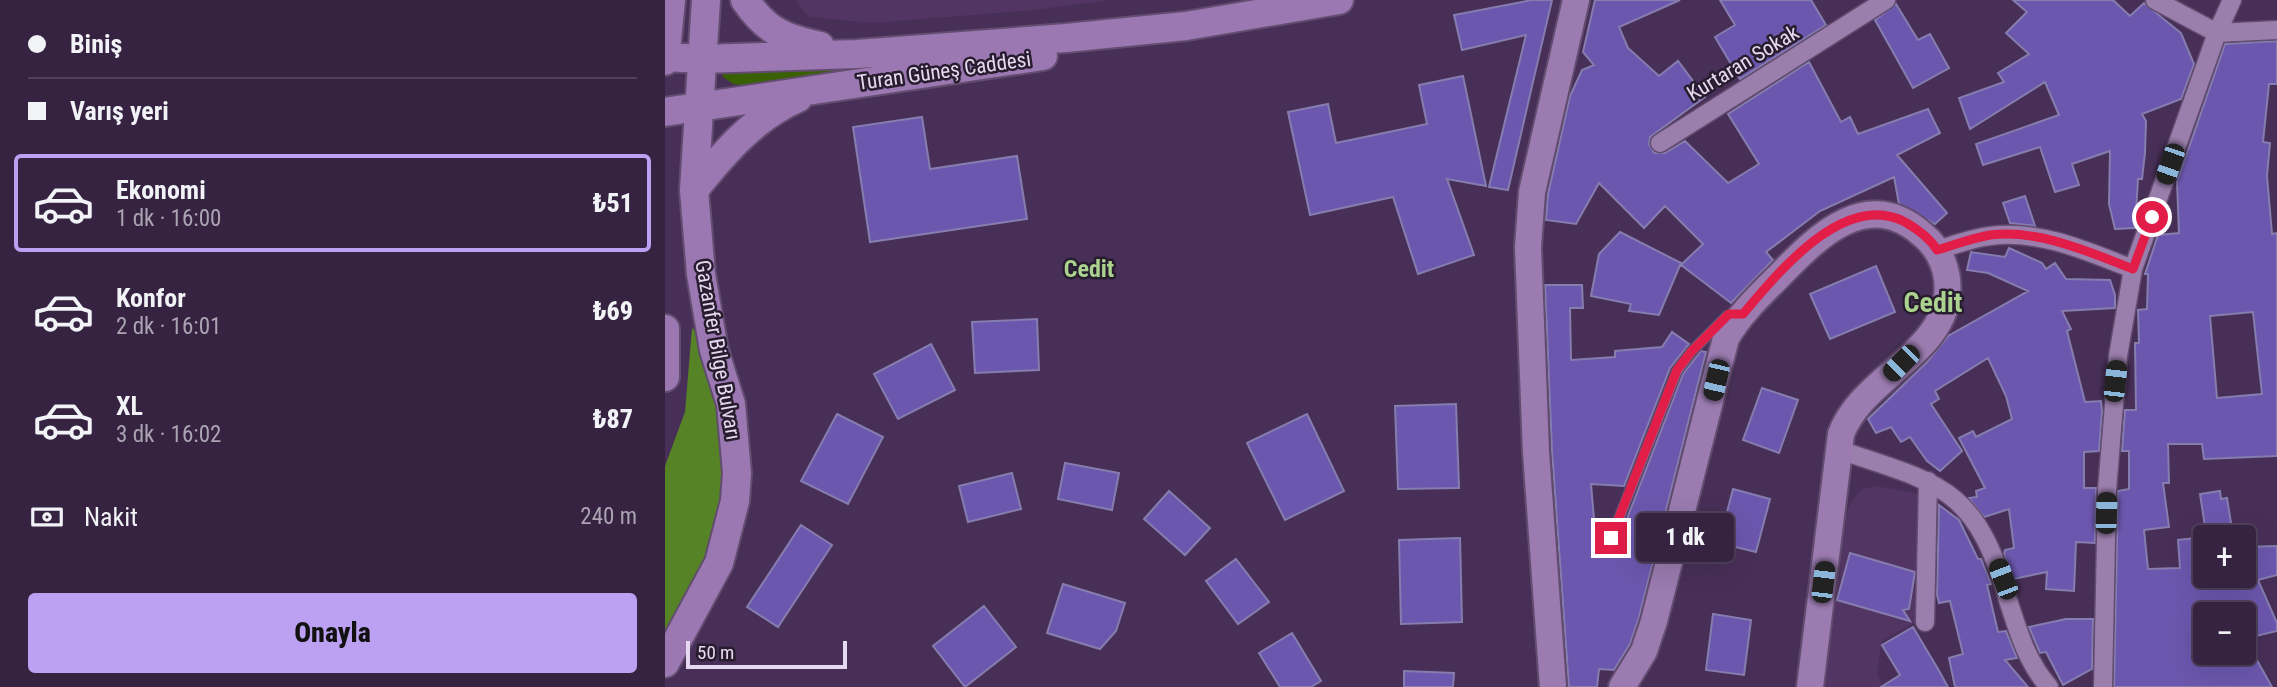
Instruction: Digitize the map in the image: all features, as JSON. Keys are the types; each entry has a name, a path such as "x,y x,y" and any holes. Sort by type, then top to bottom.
{"main road":[{"path":"665,59 671,0"},
{"path":"703,59 706,0"},
{"path":"745,0 760,21 782,36 857,54"},
{"name":"Turan Güneş Caddesi","path":"665,112 1066,53 1186,26 1339,0"},
{"path":"1553,687 1534,413 1528,247 1532,192 1576,0"},
{"name":"Turan Güneş Caddesi","path":"665,59 857,54 1186,26"},
{"name":"Gazanfer Bilge Bulvarı","path":"665,663 719,563 735,501 737,473 731,404 714,350 701,274 694,190 703,59"},
{"path":"694,190 724,153 750,128 781,105 817,89"},
{"path":"1622,687 1644,651 1693,474 1726,338 1743,314 1815,239 1853,218 1882,216 1901,220 1916,229 1937,250 1947,273 1944,313 1935,330 1852,411 1842,434 1809,687"},
{"path":"665,329 665,377"}],"street":[{"name":"Kurtaran Sokak","path":"1660,143 1711,108 1887,0"},
{"path":"2155,0 2217,33 2277,30"},
{"path":"2103,687 2110,430 2118,356 2133,269 2217,33 2232,0"},
{"path":"1937,250 1993,235 2021,236 2079,248 2133,269"},
{"path":"1839,450 1928,481 1962,503 1981,529 2003,579 2027,654 2049,687"},
{"path":"1925,622 1928,481"}],"lane":[{"path":"1611,538 1677,370 1729,314 1743,314"}],"shaded area":[{"path":"795,0 1111,0 1033,10 872,23 809,17"},
{"path":"1875,486 1916,493 1921,497 1920,620 1882,640 1877,672 1882,687 1818,687 1838,543 1849,507 1856,495 1863,489"}],"green space":[{"path":"844,69 846,72 748,86 733,84 723,77 722,72"},
{"path":"692,328 701,336 713,389 721,442 722,495 709,561 665,651 665,466 685,412"}],"building":[{"path":"1532,0 1552,0 1508,190 1489,187 1526,35 1462,50 1454,15"},
{"path":"1595,0 1680,0 1619,27 1628,48 1659,76 1678,61 1705,97 1650,137 1649,144 1654,153 1665,153 1685,141 1728,183 1759,164 1728,114 1809,62 1841,122 1850,117 1858,134 1928,109 1940,133 1897,155 1947,213 1935,224 1899,204 1894,177 1820,211 1766,252 1773,260 1731,303 1681,265 1703,244 1665,206 1644,228 1599,183 1576,224 1546,220 1548,194 1570,96 1582,70 1594,65 1583,52"},
{"path":"1720,0 1811,0 1826,25 1740,79 1715,37 1735,25"},
{"path":"2013,0 2113,0 2130,16 2144,3 2181,33 2194,64 2181,99 2142,114 2146,121 2145,153 2142,179 2138,179 2135,228 2115,229 2109,204 2110,151 2072,164 2079,185 2055,192 2040,147 1983,165 1976,144 2059,115 2045,82 1970,129 1959,98 2004,82 1998,73 2029,54 2006,33 2027,12"},
{"path":"1896,4 1918,40 1930,34 1949,68 1913,88 1875,20"},
{"path":"2277,41 2277,84 2269,84 2263,142 2270,143 2267,176 2272,234 2277,233 2277,456 2204,459 2202,444 2168,444 2169,483 2163,483 2169,527 2144,530 2148,569 2180,568 2178,540 2193,538 2193,588 2256,588 2256,547 2277,546 2277,575 2258,580 2277,623 2277,631 2256,636 2256,602 2193,602 2193,665 2256,665 2256,658 2272,687 2114,687 2118,491 2129,489 2129,451 2122,451 2125,410 2136,410 2135,343 2139,343 2138,310 2147,309 2148,274 2145,274 2158,235 2179,233 2177,182 2225,44","holes":["2253,312 2262,394 2217,398 2210,316"]},
{"path":"1463,76 1486,186 1447,179 1474,255 1418,274 1393,197 1310,215 1288,112 1328,104 1336,143 1427,124 1419,85"},
{"path":"922,117 930,169 1017,156 1027,219 870,242 853,127"},
{"path":"2025,196 2035,226 2010,223 2003,203"},
{"path":"1620,232 1681,263 1659,315 1629,311 1631,304 1591,296 1599,254"},
{"path":"2009,248 2042,263 2046,269 2055,263 2066,279 2110,280 2115,295 2115,308 2062,311 2071,329 2067,331 2085,402 2101,401 2102,412 2099,451 2084,452 2084,488 2096,488 2095,543 2076,542 2074,591 2046,589 2047,572 2013,579 2004,554 2005,550 2014,548 2009,509 1984,517 1969,498 1977,497 1976,491 1985,488 1959,438 1973,431 1976,437 2012,419 2006,396 1988,358 1935,391 1939,399 1931,404 1962,451 1940,471 1927,461 1910,437 1901,442 1891,427 1876,433 1868,419 1927,362 1948,336 2028,291 1988,273 1967,270 1971,252 2005,257"},
{"path":"1876,266 1895,312 1830,339 1810,294"},
{"path":"1545,285 1582,285 1583,308 1570,308 1571,360 1615,357 1615,351 1662,347 1672,332 1689,344 1670,368 1624,486 1591,484 1594,519 1611,520 1604,537 1608,545 1618,542 1683,374 1701,351 1706,352 1639,617 1630,644 1614,670 1599,669 1597,687 1569,687 1552,451"},
{"path":"1037,319 1039,370 975,373 972,322"},
{"path":"931,344 955,390 898,419 874,374"},
{"path":"1762,388 1798,400 1779,453 1743,440"},
{"path":"1456,404 1459,488 1398,489 1395,406"},
{"path":"837,414 883,437 848,504 801,481"},
{"path":"1307,414 1344,491 1285,520 1247,443"},
{"path":"1065,463 1119,473 1112,510 1058,499"},
{"path":"1012,473 1021,509 968,522 959,486"},
{"path":"1733,489 1770,499 1756,552 1719,543"},
{"path":"1169,491 1210,528 1185,555 1144,519"},
{"path":"2220,491 2221,499 2227,498 2231,525 2205,525 2200,494"},
{"path":"1939,505 1959,520 1978,559 1981,559 1991,584 1987,585 1998,632 2006,631 2017,658 2005,660 2028,687 1955,687 1949,658 1963,654 1950,601 1939,603 1937,595"},
{"path":"801,525 832,545 778,627 747,607"},
{"path":"1460,538 1462,622 1401,624 1399,540"},
{"path":"1850,553 1915,572 1909,609 1903,610 1910,621 1837,600"},
{"path":"1236,559 1269,602 1238,624 1206,581"},
{"path":"1063,584 1125,603 1116,631 1100,649 1047,633"},
{"path":"984,606 1016,647 965,687 933,646"},
{"path":"1713,614 1751,620 1744,675 1706,670"},
{"path":"2066,619 2093,619 2092,669 2063,685 2046,652 2040,653 2029,627"},
{"path":"1913,627 1948,687 1881,687 1900,675 1882,645"},
{"path":"1292,633 1321,681 1311,687 1280,687 1259,653"},
{"path":"1404,671 1454,673 1453,687 1404,687"}],"district":[{"name":"Cedit","path":"1089,269"},
{"name":"Cedit","path":"1933,302"}],"route":[{"path":"1611,538 1682,362 1729,314 1743,314 1815,239 1826,231 1853,218 1882,216 1901,220 1916,229 1934,244 1937,250 1993,235 2021,236 2079,248 2133,269 2152,217"}]}
